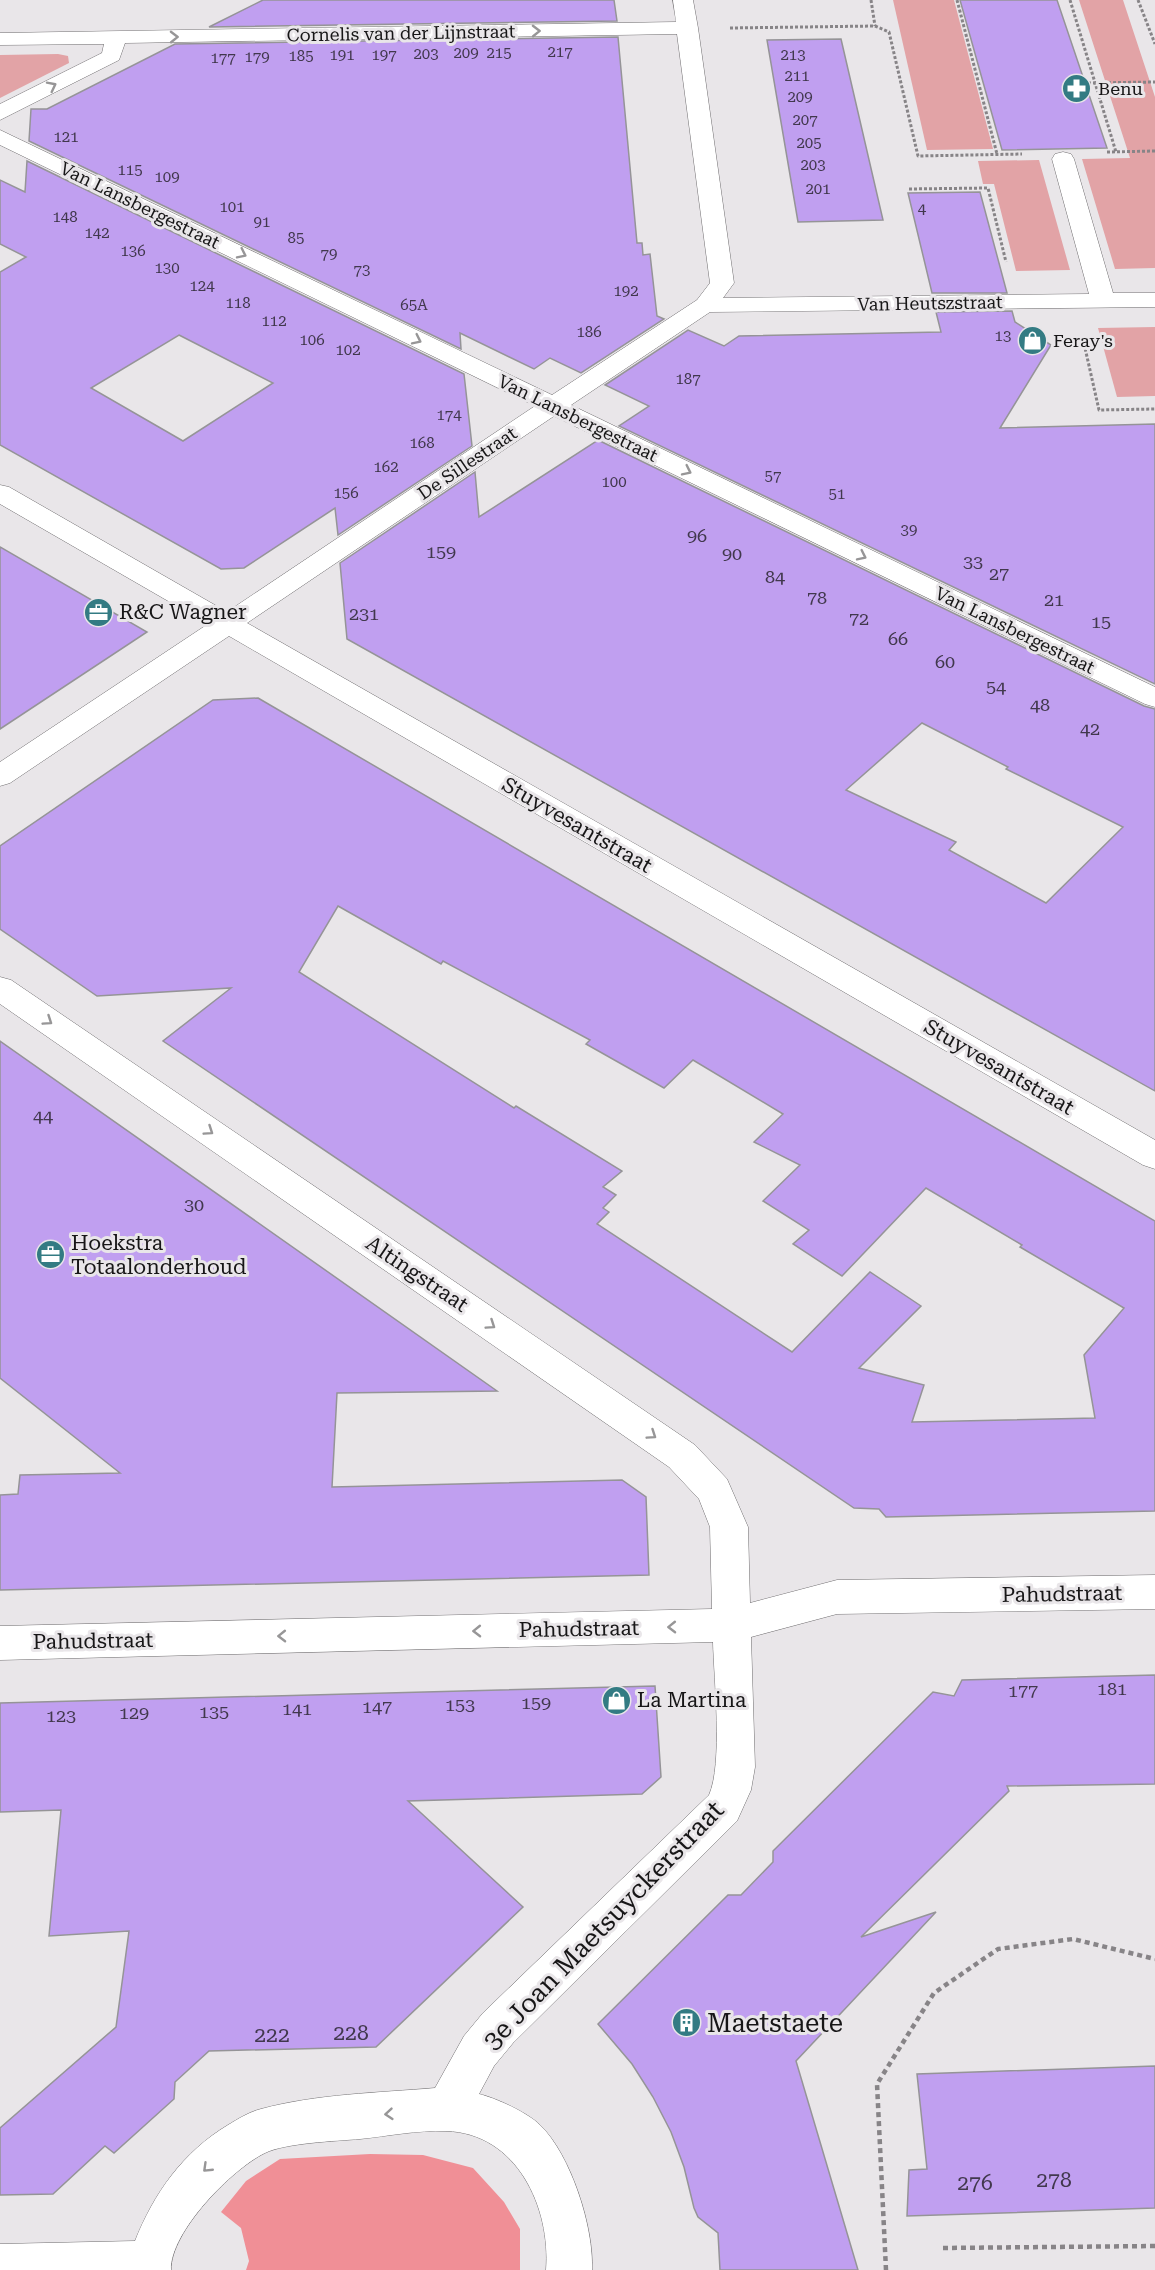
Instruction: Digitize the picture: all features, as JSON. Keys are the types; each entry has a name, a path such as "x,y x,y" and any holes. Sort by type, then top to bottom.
{"street":[{"name":"De Sillestraat","path":"0,776 230,624 552,405 705,305 722,283 683,0"},
{"name":"Cornelis van der Lijnstraat","path":"0,39 688,28"},
{"path":"0,113 112,56 115,38"},
{"name":"Van Lansbergestraat","path":"0,137 1155,698"},
{"path":"1062,159 1103,301"},
{"name":"Van Heutszstraat","path":"705,305 1155,300"},
{"name":"Stuyvesantstraat","path":"0,493 1155,1156"},
{"name":"Altingstraat","path":"0,988 682,1456 714,1490 729,1527 731,1625"},
{"name":"Pahudstraat","path":"0,1643 731,1625 837,1597 1155,1592"},
{"name":"3e Joan Maetsuyckerstraat","path":"447,2109 479,2050 498,2028 723,1808 731,1790 735,1767 735,1699 731,1625"},
{"path":"0,2267 148,2267 164,2224 194,2181 223,2153 260,2131 315,2121 447,2109 486,2118 524,2140 544,2166 558,2199 569,2262"}],"path":[{"path":"871,0 875,26"},
{"path":"957,0 997,154"},
{"path":"1070,0 1116,152"},
{"path":"1138,0 1155,44"},
{"path":"688,28 875,26 889,32 918,156 1004,154"},
{"path":"1088,83 1155,82"},
{"path":"909,189 988,188 1008,268"},
{"path":"1074,301 1099,410 1155,409"},
{"path":"886,2270 878,2084 934,1993 998,1948 1072,1939 1155,1959"},
{"path":"943,2248 1155,2246"}],"shaded area":[{"path":"893,0 954,0 993,149 927,150"},
{"path":"1079,0 1123,0 1155,97 1155,268 1115,269 1082,159 1130,158"},
{"path":"58,54 68,56 69,63 0,98 0,55"},
{"path":"1039,160 1070,270 1016,271 994,184 983,184 978,161"},
{"path":"1155,327 1155,396 1117,397 1098,328"},
{"path":"370,2154 423,2155 473,2168 504,2202 520,2229 520,2270 246,2270 249,2261 241,2228 221,2212 246,2181 280,2159"}],"building":[{"path":"263,0 614,0 617,21 209,27"},
{"path":"960,0 1057,0 1107,148 1002,150"},
{"path":"618,37 637,243 642,243 643,255 650,254 657,316 664,319 581,373 550,358 534,369 460,333 461,349 29,141 31,109 47,109 175,44"},
{"path":"841,39 883,220 798,222 767,40"},
{"path":"27,161 464,374 472,446 338,535 335,508 244,568 221,569 0,445 0,272 26,257 0,244 0,180 25,192","holes":["179,335 273,383 183,441 91,388"]},
{"path":"980,192 1007,293 932,293 908,193"},
{"path":"1012,311 1015,322 1051,345 1000,428 1155,424 1155,684 619,426 649,406 605,385 688,330 724,346 739,336 941,332 936,312"},
{"path":"598,440 1144,706 1155,709 1155,1091 347,639 340,563 475,472 479,517","holes":["922,723 1008,767 1006,769 1123,827 1046,903 949,850 956,842 846,790"]},
{"path":"0,547 147,632 0,729"},
{"path":"258,698 1155,1221 1155,1511 886,1517 879,1509 854,1508 163,1041 231,988 97,996 0,929 0,846 213,700","holes":["338,906 441,964 443,961 590,1040 586,1044 664,1088 693,1060 783,1114 754,1142 800,1165 763,1201 809,1230 793,1244 842,1276 926,1188 1124,1308 1084,1355 1095,1418 912,1422 924,1385 859,1368 921,1306 870,1272 792,1352 597,1224 609,1212 603,1208 616,1195 603,1187 622,1171 516,1106 514,1108 299,972"]},
{"path":"0,1041 497,1391 337,1393 332,1487 622,1480 646,1497 649,1575 0,1590 0,1495 18,1494 20,1475 120,1473 0,1378"},
{"name":"Maetstaete","path":"1155,1675 1155,1784 1007,1786 1009,1791 861,1937 936,1912 796,2061 858,2270 720,2270 718,2233 698,2217 671,2132 632,2064 598,2024 728,1895 741,1895 773,1862 773,1851 933,1692 954,1696 962,1680"},
{"path":"655,1686 661,1777 642,1794 408,1801 523,1907 376,2047 209,2051 175,2082 174,2099 114,2153 105,2146 53,2194 0,2195 0,2128 116,2027 129,1931 49,1936 61,1810 0,1812 0,1703"},
{"path":"1155,2066 1155,2208 907,2216 909,2170 927,2169 917,2074"}],"place":[{"name":"Benu","path":"1077,88"},
{"name":"Feray's","path":"1032,340"},
{"name":"R&C Wagner","path":"98,612"},
{"name":"Hoekstra Totaalonderhoud","path":"50,1255"},
{"name":"La Martina","path":"616,1700"},
{"name":"Maetstaete","path":"686,2023"}]}
